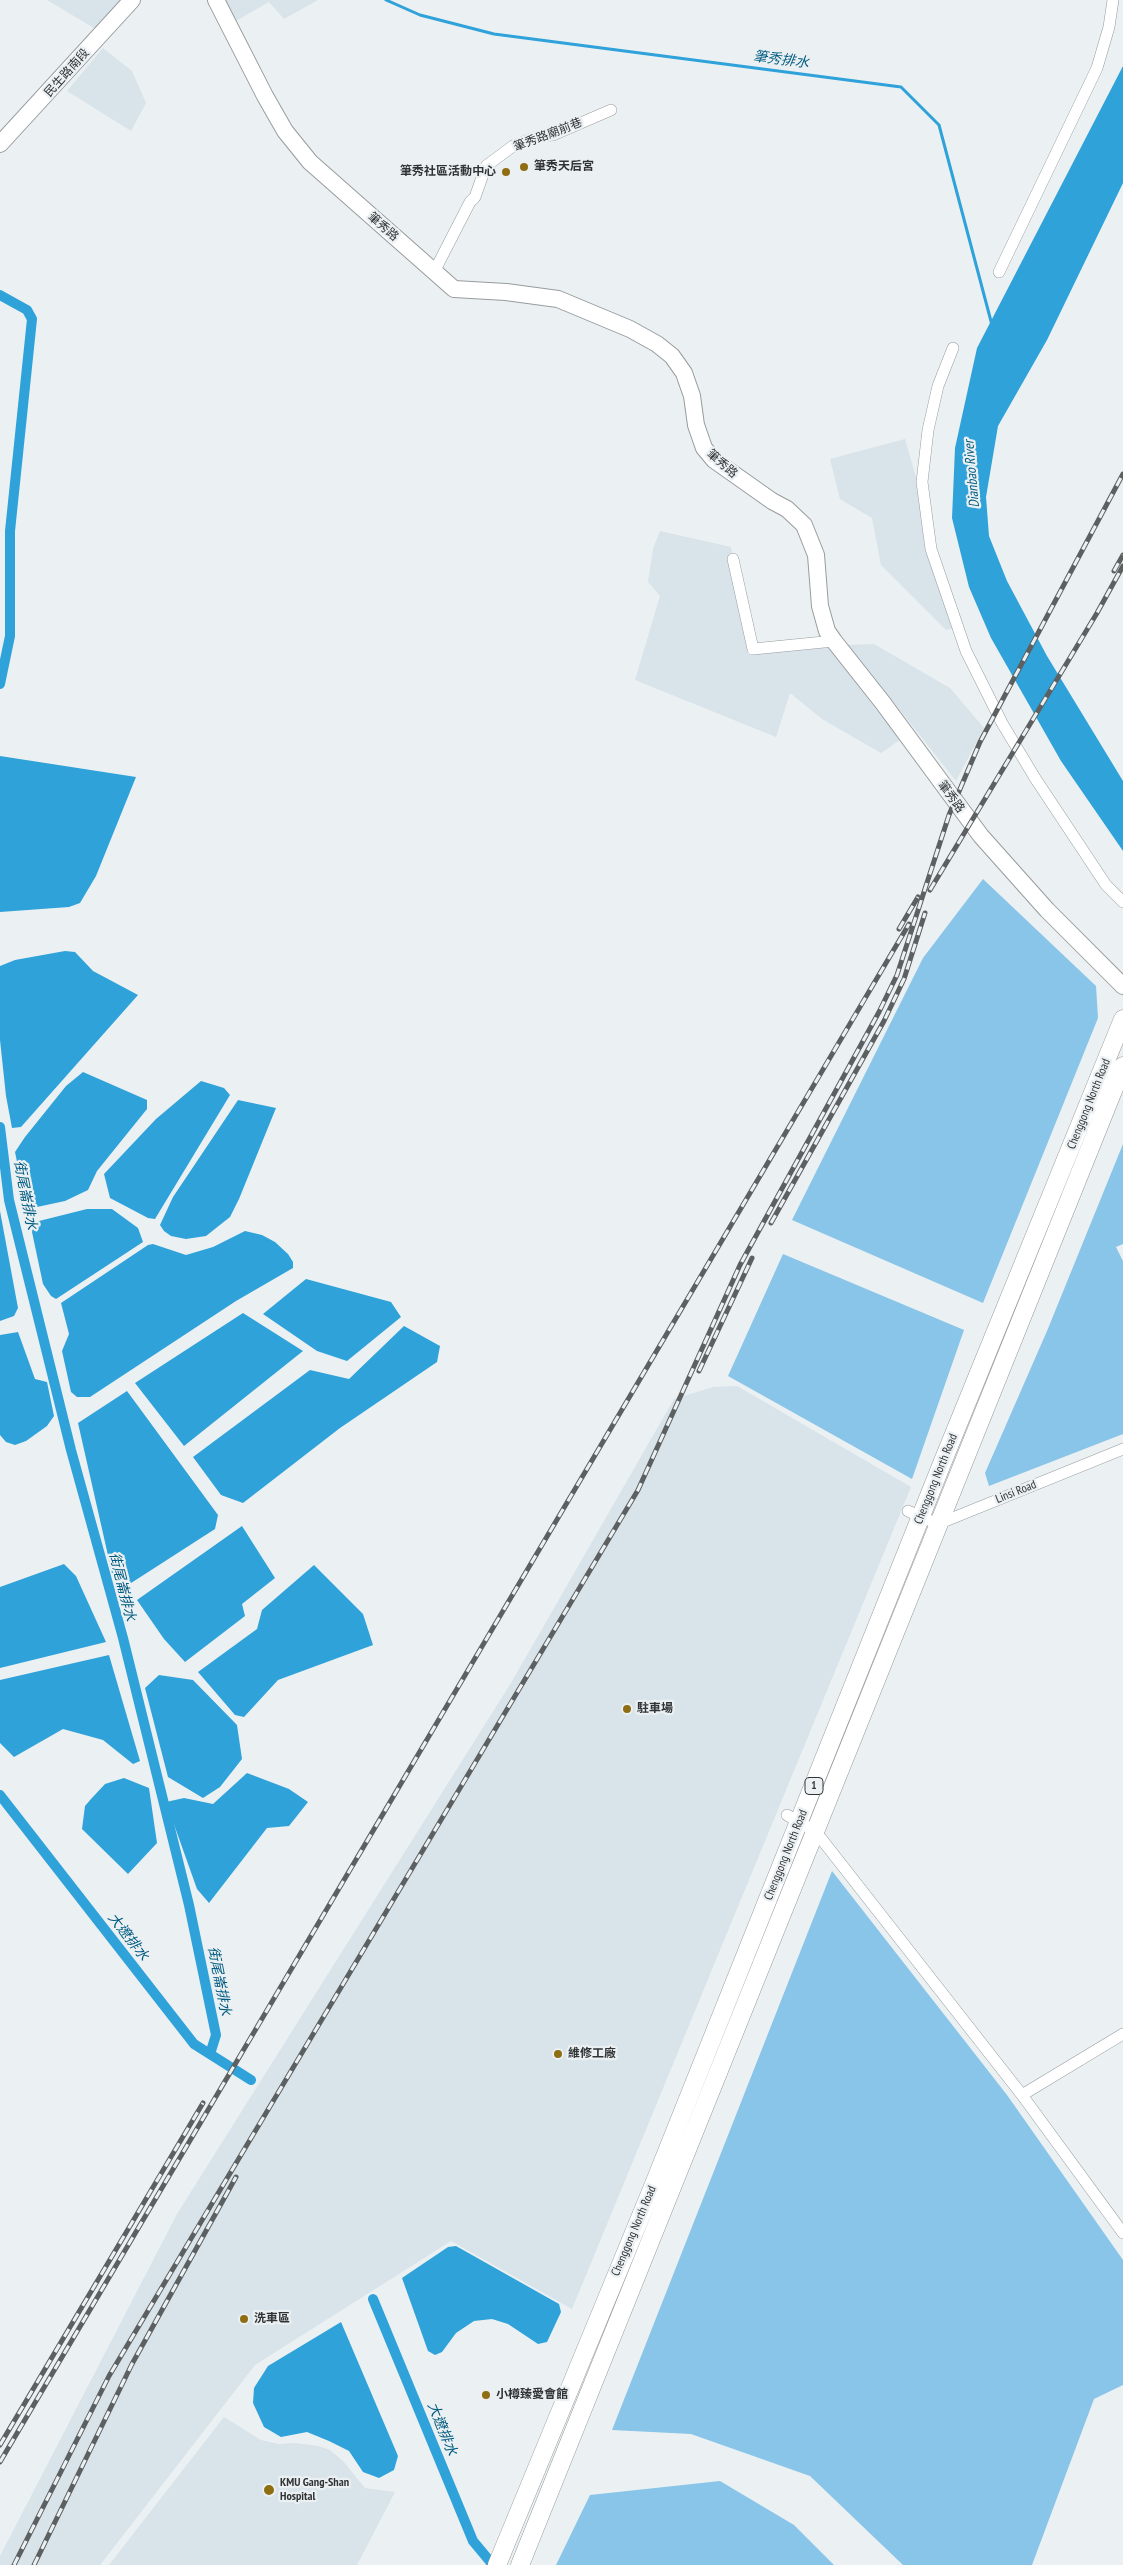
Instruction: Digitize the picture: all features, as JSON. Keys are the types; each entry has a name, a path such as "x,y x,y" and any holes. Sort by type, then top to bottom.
{"main road":[{"name":"Chenggong North Road","path":"500,2558 652,2189 793,1819 915,1514 1123,1020"},
{"name":"Chenggong North Road","path":"520,2565 566,2453 626,2296 816,1832 1123,1066"}],"street":[{"name":"民生路南段","path":"0,144 132,0"},
{"name":"筆秀路","path":"216,0 277,117 310,162 454,289 506,292 558,299 630,329 657,344 672,356 684,373 692,396 698,431 704,448 714,460 772,501 788,509 804,524 816,554 820,606 827,631 834,641 883,702 981,836 1047,910 1123,986"},
{"path":"999,272 1097,68 1109,27 1113,0"},
{"name":"筆秀路廟前巷","path":"434,272 470,202 475,197 486,166 513,146 540,136 553,135 610,110"},
{"path":"953,348 938,386 928,430 922,482 931,549 966,651 1002,724 1035,778 1106,885 1123,902"},
{"path":"733,559 753,649 834,641"},
{"name":"Linsi Road","path":"938,1524 1123,1449"},
{"path":"915,1514 938,1524"},
{"path":"793,1819 816,1832 1022,2095 1123,2233"},
{"path":"1022,2095 1123,2034"}],"shaded area":[{"path":"47,0 126,0 99,31"},
{"path":"226,0 318,0 284,19 269,2 234,22 223,2"},
{"path":"103,48 132,71 146,103 131,131 67,91"},
{"path":"905,439 959,627 946,630 881,565 872,518 840,499 830,459"},
{"path":"660,531 731,547 748,654 828,647 900,740 881,753 822,719 790,693 776,737 635,680 660,596 648,582 653,549"},
{"path":"874,644 950,688 984,728 956,781 870,672 845,645"},
{"path":"983,879 1096,986 1098,1018 983,1303 792,1220 923,958"},
{"path":"1123,1144 1123,1244 1116,1247 1123,1261 1123,1434 989,1486 985,1473 1047,1331"},
{"path":"783,1254 964,1330 912,1479 728,1376"},
{"path":"737,1386 911,1487 572,2309 451,2241 255,2365 100,2565 0,2565 0,2556 177,2214 511,1683 674,1399 713,1387"},
{"path":"832,1871 1007,2095 1123,2260 1123,2385 1094,2399 1032,2565 903,2565 810,2476 691,2434 612,2430"},
{"name":"KMU Gang-Shan Hospital","path":"224,2417 261,2440 278,2444 295,2443 318,2446 330,2450 343,2461 365,2488 395,2492 357,2565 109,2565"},
{"path":"720,2481 794,2525 834,2565 556,2565 590,2495"}],"water":[{"name":"Dianbao River","path":"1123,66 1123,183 1047,340 998,426 986,497 989,536 1007,581 1047,656 1123,781 1123,851 1061,761 991,638 969,587 952,518 955,448 977,348"},
{"path":"0,756 136,777 96,876 80,903 69,907 0,912"},
{"path":"65,951 75,952 93,971 138,995 21,1127 12,1128 6,1096 0,1040 0,966 15,960"},
{"path":"83,1072 147,1100 147,1109 97,1171 88,1190 65,1201 37,1207 25,1201 15,1152 66,1086"},
{"path":"201,1081 224,1088 230,1095 155,1219 148,1218 110,1198 104,1174 156,1119"},
{"path":"238,1100 276,1108 239,1199 230,1217 206,1236 186,1239 171,1236 160,1225 173,1197"},
{"path":"87,1209 112,1209 138,1228 143,1242 56,1299 51,1296 43,1284 32,1232 33,1227 39,1221"},
{"path":"0,1211 18,1308 14,1316 0,1321"},
{"path":"245,1231 262,1235 275,1242 288,1254 293,1262 293,1268 236,1301 90,1397 77,1397 71,1392 62,1351 69,1334 61,1303 148,1245 153,1244 186,1255 213,1247"},
{"path":"306,1279 391,1302 401,1317 347,1361 317,1351 263,1314"},
{"path":"243,1313 303,1351 184,1446 135,1383"},
{"path":"404,1326 440,1346 437,1362 340,1428 243,1503 221,1495 193,1457 310,1370 349,1379"},
{"path":"18,1332 35,1379 47,1382 54,1416 47,1426 26,1441 15,1445 6,1442 0,1435 0,1335"},
{"path":"127,1391 218,1515 215,1529 128,1585 112,1573 78,1423"},
{"path":"242,1526 275,1578 242,1604 245,1616 185,1662 164,1639 137,1600"},
{"path":"64,1564 76,1576 106,1642 0,1668 0,1587"},
{"path":"314,1565 363,1614 373,1645 278,1680 244,1717 235,1715 198,1672 257,1629 262,1610"},
{"path":"109,1655 140,1761 133,1764 103,1740 63,1729 14,1757 0,1743 0,1680"},
{"path":"159,1675 193,1680 237,1725 242,1759 220,1787 203,1798 168,1777 145,1688"},
{"path":"247,1773 289,1789 308,1802 289,1826 267,1828 209,1903 197,1889 166,1802 184,1798 213,1804"},
{"path":"124,1778 149,1788 157,1843 128,1874 82,1829 85,1806 105,1784"},
{"path":"456,2246 559,2304 561,2312 547,2342 538,2344 508,2324 492,2319 474,2321 456,2333 442,2352 435,2355 428,2351 402,2278 448,2247"},
{"path":"341,2322 398,2456 394,2470 379,2478 363,2472 349,2451 329,2441 307,2432 281,2437 264,2427 253,2403 254,2388 268,2366"}],"waterway":[{"name":"筆秀排水","path":"386,0 420,15 494,34 901,87 939,125 992,325"},
{"name":"街尾崙排水","path":"0,295 27,310 32,319 10,531 10,636 0,684"},
{"name":"街尾崙排水","path":"0,1127 9,1200 71,1450 123,1638 189,1905 216,2035 210,2054"},
{"name":"大遼排水","path":"0,1795 194,2044 251,2080"},
{"name":"大遼排水","path":"373,2299 473,2541 493,2565"}],"railway":[{"path":"14,2565 109,2376 638,1490 740,1265 879,1012 897,975 949,815 980,742 1123,474"},
{"path":"1114,571 1123,555"},
{"path":"930,890 1097,613 1123,566"},
{"path":"899,929 918,897"},
{"path":"771,1223 884,1021 904,979 925,913"},
{"path":"0,2462 909,924"},
{"path":"699,1371 752,1258"},
{"path":"0,2445 203,2103"},
{"path":"34,2565 132,2364 236,2177"}],"place":[{"name":"筆秀天后宮","path":"524,167"},
{"name":"筆秀社區活動中心","path":"506,172"},
{"name":"駐車場","path":"627,1709"},
{"name":"維修工廠","path":"558,2054"},
{"name":"洗車區","path":"244,2319"},
{"name":"小樽臻愛會館","path":"486,2395"},
{"name":"KMU Gang-Shan Hospital","path":"269,2490"}]}
